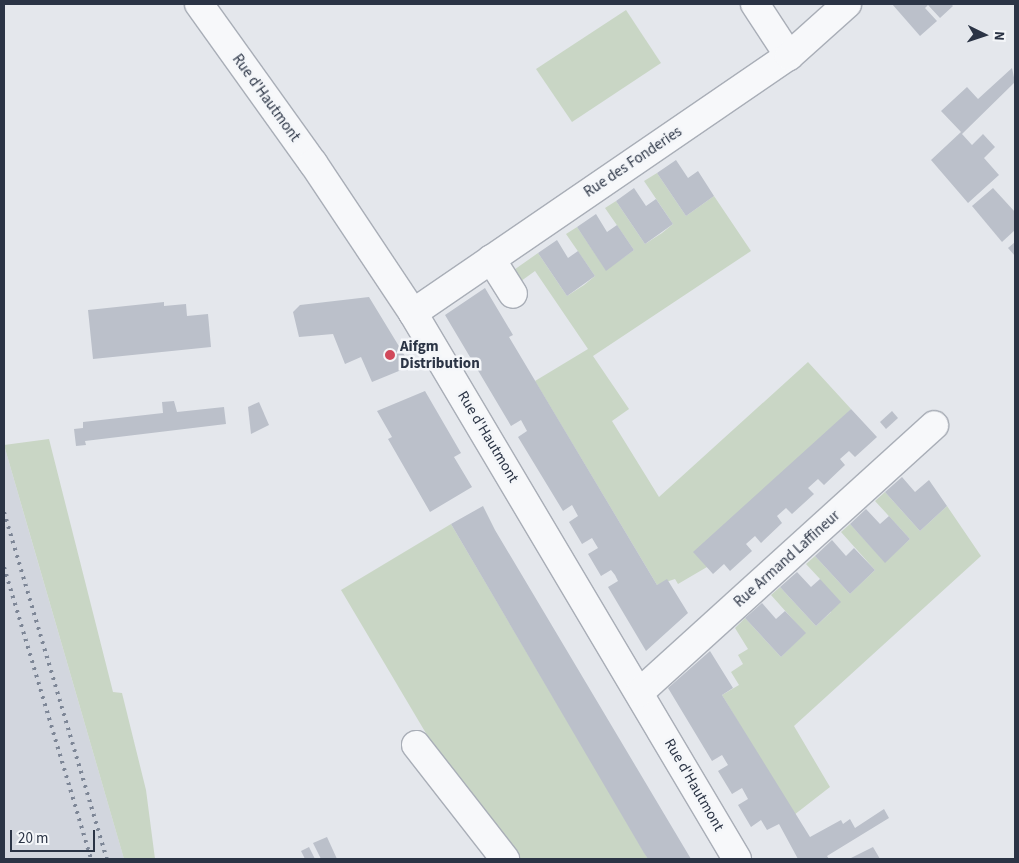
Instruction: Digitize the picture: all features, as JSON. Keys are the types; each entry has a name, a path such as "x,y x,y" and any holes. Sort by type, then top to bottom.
{"street":[{"name":"Rue d'Hautmont","path":"199,4 313,163 413,312 738,859"},
{"path":"754,4 789,56"},
{"name":"Rue des Fonderies","path":"413,312 789,56 847,4"},
{"path":"491,260 513,294"},
{"name":"Rue Armand Laffineur","path":"640,692 934,425"},
{"path":"416,745 505,859"}],"shaded area":[{"path":"4,445 30,535 124,859 4,859"}],"green space":[{"path":"626,10 661,63 572,122 536,69"},
{"path":"657,173 686,216 714,196 751,251 593,356 629,409 612,421 659,497 808,362 851,409 707,567 678,584 675,579 657,585 535,381 588,349 535,271 517,284 511,272 538,253 567,296 584,285 595,276 566,234 577,227 606,270 634,250 605,208 616,201 645,244 662,233 673,224 644,181"},
{"path":"49,439 113,692 122,693 146,790 155,859 124,859 4,445"},
{"path":"885,492 920,531 947,506 981,556 794,726 830,787 794,815 722,695 739,685 731,672 743,664 738,655 748,649 735,628 745,618 781,657 805,633 771,595 780,587 816,626 831,612 820,579 806,564 815,556 850,594 875,570 841,532 850,524 885,562 910,539 875,501"},
{"path":"451,524 648,859 511,859 427,735 341,590"}],"building":[{"path":"892,4 951,4 953,6 940,18 928,5 925,8 937,21 920,36"},
{"path":"1012,68 1015,82 962,134 972,145 983,134 995,147 984,158 999,175 968,203 931,160 961,132 941,111 967,87 978,99"},
{"path":"676,160 688,178 698,171 714,196 686,216 657,173"},
{"path":"634,188 646,206 656,199 673,224 645,244 616,201"},
{"path":"993,188 1015,212 1015,230 1002,242 972,206"},
{"path":"596,214 607,232 617,225 634,250 606,271 577,227"},
{"path":"557,240 568,258 578,251 595,276 567,296 538,253"},
{"path":"1015,242 1015,256 1008,248"},
{"path":"485,288 513,335 509,337 657,585 667,579 688,613 646,651 608,587 618,581 615,575 611,570 601,576 588,554 598,548 592,538 582,544 569,522 578,516 572,505 563,511 518,437 527,431 521,420 511,426 445,315"},
{"path":"369,297 411,366 372,382 361,357 345,364 333,334 299,337 293,312 300,305"},
{"path":"164,302 164,306 186,304 187,316 208,314 211,347 93,359 88,310"},
{"path":"425,391 461,453 454,457 472,487 430,512 388,439 392,437 377,411"},
{"path":"174,401 177,412 224,407 226,424 85,441 86,445 76,446 74,429 83,428 83,422 163,413 162,402"},
{"path":"259,402 269,425 251,434 248,407"},
{"path":"851,409 877,437 855,457 849,451 840,459 845,465 824,485 818,479 808,488 814,494 792,514 786,508 777,516 782,523 761,543 755,536 746,544 752,551 730,571 724,564 713,574 693,552"},
{"path":"892,411 898,418 886,429 880,422"},
{"path":"902,477 915,492 929,480 947,506 920,531 885,492"},
{"path":"483,506 495,530 691,859 648,859 644,853 451,524"},
{"path":"866,509 880,524 889,516 910,539 885,563 850,524"},
{"path":"832,540 846,556 854,548 875,570 850,594 815,556"},
{"path":"797,572 811,587 820,579 841,602 816,626 780,587"},
{"path":"762,603 776,619 785,611 806,633 781,657 745,618"},
{"path":"710,651 733,688 722,695 810,837 841,820 843,824 850,819 855,828 884,809 889,818 827,856 829,859 798,859 779,824 767,830 761,820 751,827 738,805 748,799 742,788 732,794 718,771 728,765 722,755 712,761 668,688"},
{"path":"327,837 337,859 321,859 313,843"},
{"path":"309,847 315,859 305,859 301,851"},
{"path":"873,847 880,859 849,859"}],"railway":[{"path":"4,512 107,859"},
{"path":"4,567 91,859"}],"place":[{"name":"Aifgm Distribution","path":"390,355"}]}
